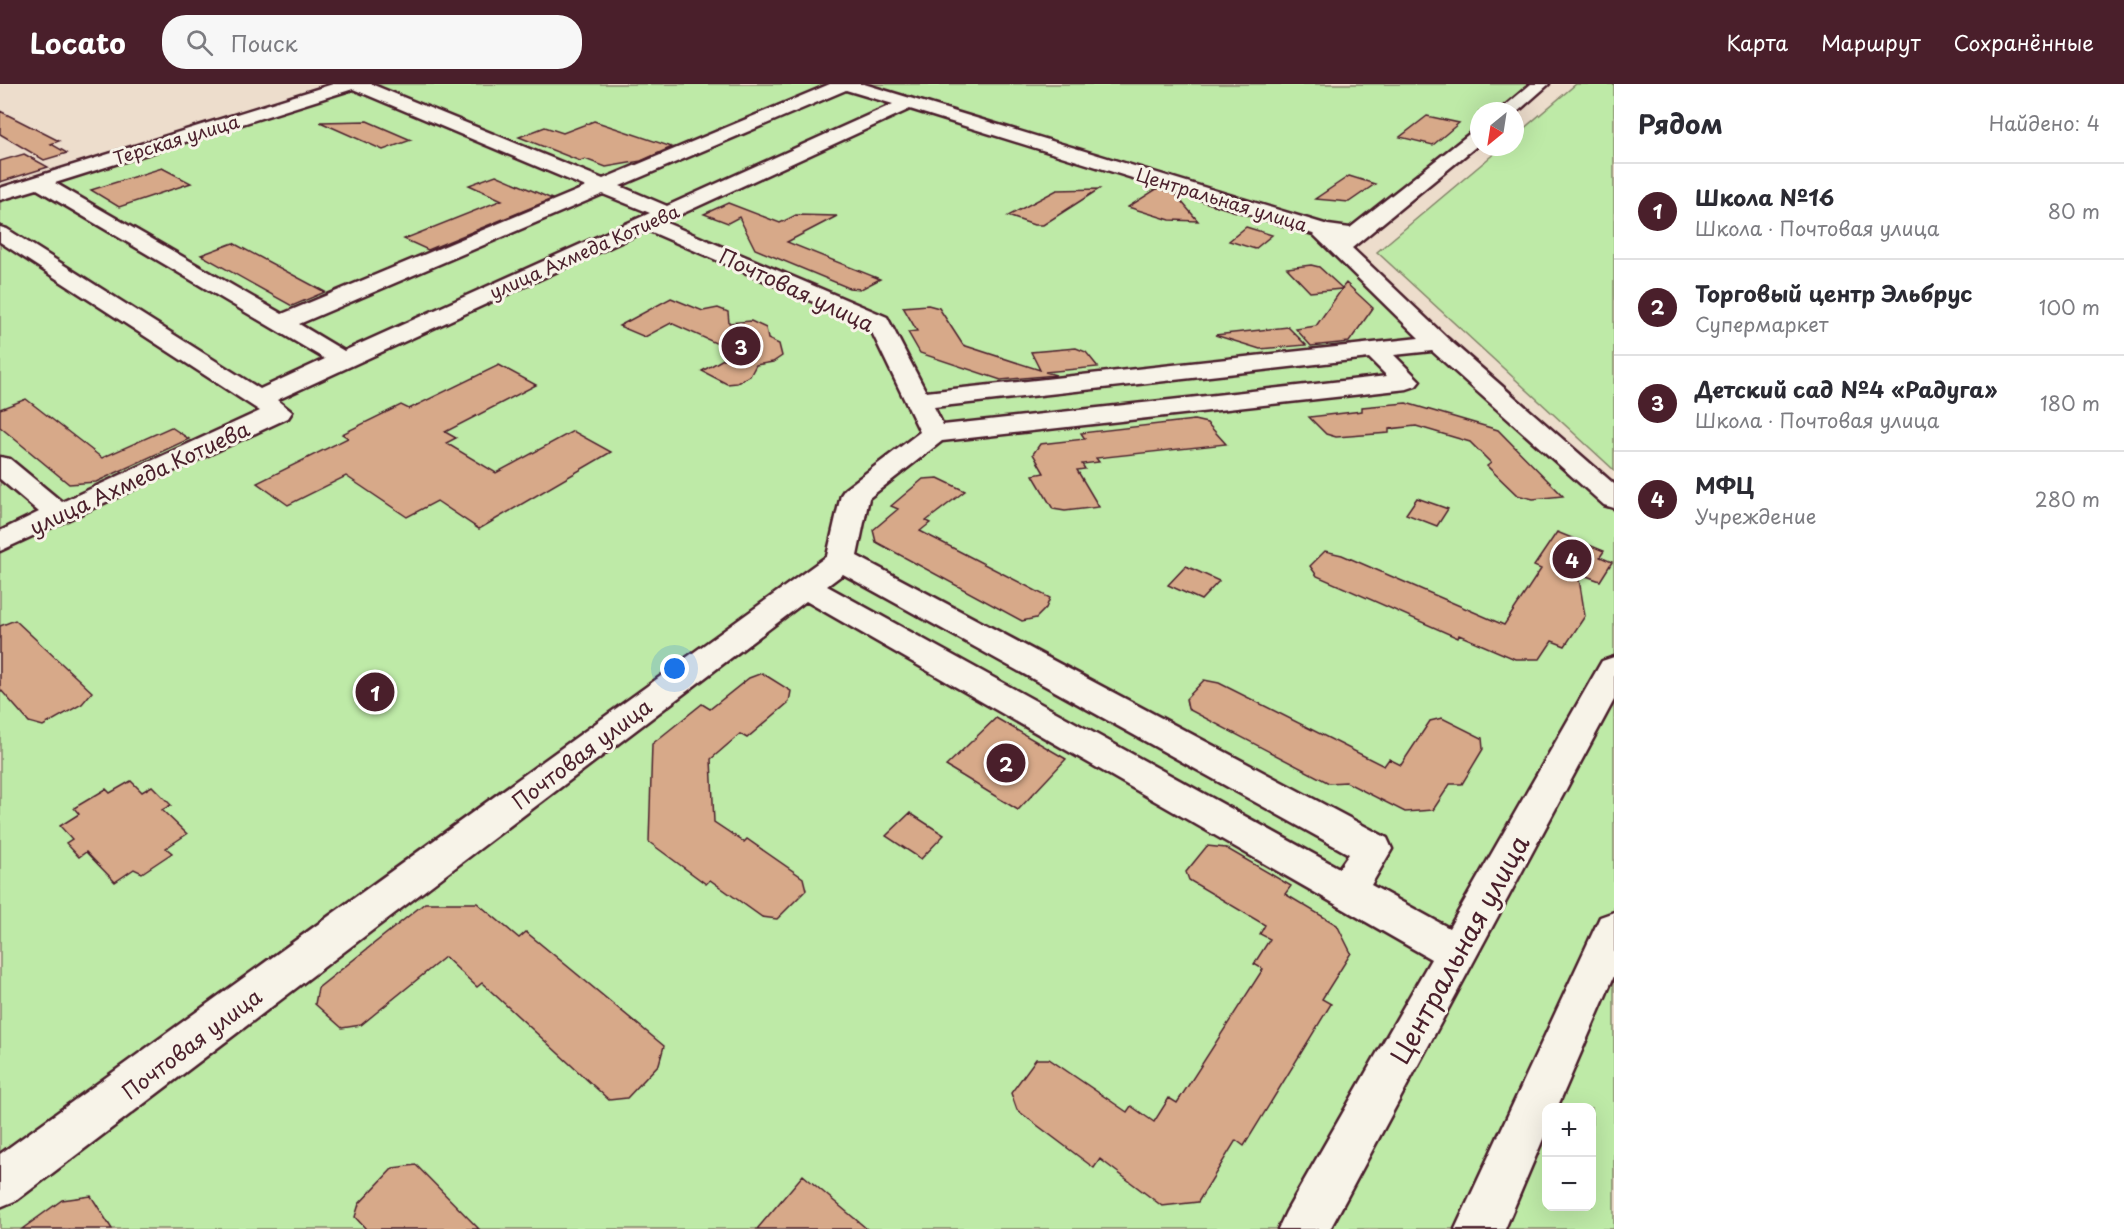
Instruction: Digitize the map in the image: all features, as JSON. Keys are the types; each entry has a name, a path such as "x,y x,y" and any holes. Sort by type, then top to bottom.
{"street":[{"name":"Центральная улица","path":"845,84 1320,229 1347,241 1438,343 1614,500"},
{"path":"279,324 845,84"},
{"path":"1519,102 1541,84"},
{"path":"351,104 360,86 603,187 651,220"},
{"name":"Терская улица","path":"0,194 360,86"},
{"name":"улица Ахмеда Котиева","path":"0,542 59,514 268,405 343,360 909,103"},
{"path":"1347,241 1470,142"},
{"path":"39,182 343,360"},
{"path":"546,187 599,209"},
{"path":"618,217 651,220"},
{"name":"Почтовая улица","path":"651,220 879,322 934,434"},
{"path":"0,234 268,405"},
{"path":"918,401 1438,343"},
{"path":"1346,891 1374,849 841,560 855,495 934,434 1407,381 1375,350"},
{"path":"0,465 59,514"},
{"name":"Почтовая улица","path":"0,1183 841,560"},
{"path":"805,587 1456,953"},
{"name":"Центральная улица","path":"1303,1229 1614,669"},
{"path":"1480,1229 1614,929"}],"green space":[{"path":"351,84 1541,84 1519,102 1470,102 1470,142 1339,247 1614,499 1614,1229 0,1229 0,194"},
{"path":"1576,84 1614,84 1614,470 1377,252 1491,156 1524,156 1524,128"}],"building":[{"path":"0,111 59,141 51,144 67,153 44,160 0,134"},
{"path":"1427,116 1459,123 1433,145 1400,137"},
{"path":"367,121 411,140 383,150 320,122"},
{"path":"594,121 672,147 641,161 606,167 585,159 580,161 519,137 545,127 563,133"},
{"path":"24,154 48,167 0,182 0,161"},
{"path":"162,168 191,183 119,207 91,190"},
{"path":"496,175 552,199 428,250 404,239 502,200 469,185"},
{"path":"1349,176 1375,184 1349,202 1315,199"},
{"path":"1158,188 1175,194 1198,221 1170,220 1128,207"},
{"path":"1099,189 1043,225 1034,225 1008,216 1057,190"},
{"path":"728,203 780,223 796,215 837,216 787,242 880,279 861,289 849,288 755,249 739,217 728,223 704,214"},
{"path":"1246,227 1272,235 1255,249 1229,241"},
{"path":"233,243 325,292 292,306 201,255"},
{"path":"1311,265 1319,267 1342,288 1346,283 1373,308 1349,342 1311,346 1296,329 1316,326 1342,289 1310,292 1287,268"},
{"path":"671,298 703,311 718,308 728,312 729,323 751,321 766,328 768,339 779,344 782,356 773,362 756,365 750,376 737,383 727,384 702,371 736,352 671,323 645,337 619,326"},
{"path":"928,305 939,308 963,345 1040,370 1031,352 1076,348 1086,352 1098,367 1045,372 1056,375 1001,380 920,353 908,332 917,331 903,307"},
{"path":"1288,327 1306,345 1260,349 1215,335"},
{"path":"499,365 536,385 445,432 456,438 446,443 496,473 573,431 611,452 479,529 437,501 407,517 346,476 288,505 257,483 348,438 342,434 401,405 409,409"},
{"path":"26,399 102,458 171,427 189,439 96,482 69,484 0,427 0,409"},
{"path":"1406,403 1498,430 1563,496 1533,499 1517,495 1487,466 1491,463 1470,442 1416,426 1389,429 1389,433 1336,437 1326,434 1309,417 1362,411 1362,407"},
{"path":"1194,420 1207,423 1226,444 1096,458 1099,462 1082,464 1085,469 1077,470 1099,507 1065,511 1053,509 1033,475 1044,473 1033,454 1040,444 1085,439 1081,433"},
{"path":"938,478 965,491 926,521 930,523 920,531 1050,598 1046,608 1036,618 1022,621 876,542 873,530 898,509 891,506 923,479"},
{"path":"1417,498 1448,509 1437,526 1406,514"},
{"path":"1557,532 1604,551 1600,557 1612,562 1600,581 1578,573 1585,616 1565,646 1552,641 1540,659 1515,659 1459,635 1458,638 1317,576 1310,566 1325,551 1342,555 1504,625 1541,569 1534,566"},
{"path":"1186,566 1219,581 1201,600 1168,585"},
{"path":"15,620 92,692 82,704 43,726 29,722 0,689 0,626"},
{"path":"762,673 791,691 789,702 747,738 740,734 711,759 714,822 744,842 747,839 803,878 806,890 777,919 762,917 710,880 706,884 649,842 652,744 702,704 710,709 749,678"},
{"path":"1204,680 1219,683 1384,766 1389,759 1401,765 1430,721 1442,718 1482,738 1483,749 1462,784 1450,784 1433,810 1405,812 1346,782 1329,783 1188,709 1186,699"},
{"path":"996,718 1066,759 1018,810 946,766"},
{"path":"131,781 142,792 152,786 171,805 162,810 187,834 166,848 172,853 142,873 134,869 115,882 86,852 79,857 66,843 72,839 60,826 79,814 74,808 106,789 110,793"},
{"path":"910,813 944,835 921,859 886,836"},
{"path":"1207,846 1226,848 1291,886 1285,894 1337,925 1351,953 1322,999 1331,1004 1244,1146 1236,1140 1198,1202 1162,1206 1100,1159 1094,1168 1017,1110 1011,1093 1036,1059 1049,1059 1127,1112 1131,1106 1154,1122 1169,1098 1177,1103 1263,969 1254,964 1270,939 1260,934 1265,925 1189,880 1186,872"},
{"path":"425,903 477,903 519,938 526,932 664,1046 659,1064 627,1098 609,1100 482,983 477,987 445,957 361,1025 342,1028 315,1004 318,988"},
{"path":"416,1165 479,1229 366,1229 355,1217 359,1204 393,1168"},
{"path":"803,1175 867,1229 757,1229"},
{"path":"91,1196 112,1229 22,1229 62,1200"}],"place":[{"name":"Детский сад №4 «Радуга»","path":"741,346"},
{"name":"МФЦ","path":"1572,559"},
{"name":"Школа №16","path":"375,692"},
{"name":"Торговый центр Эльбрус","path":"1006,763"}]}
